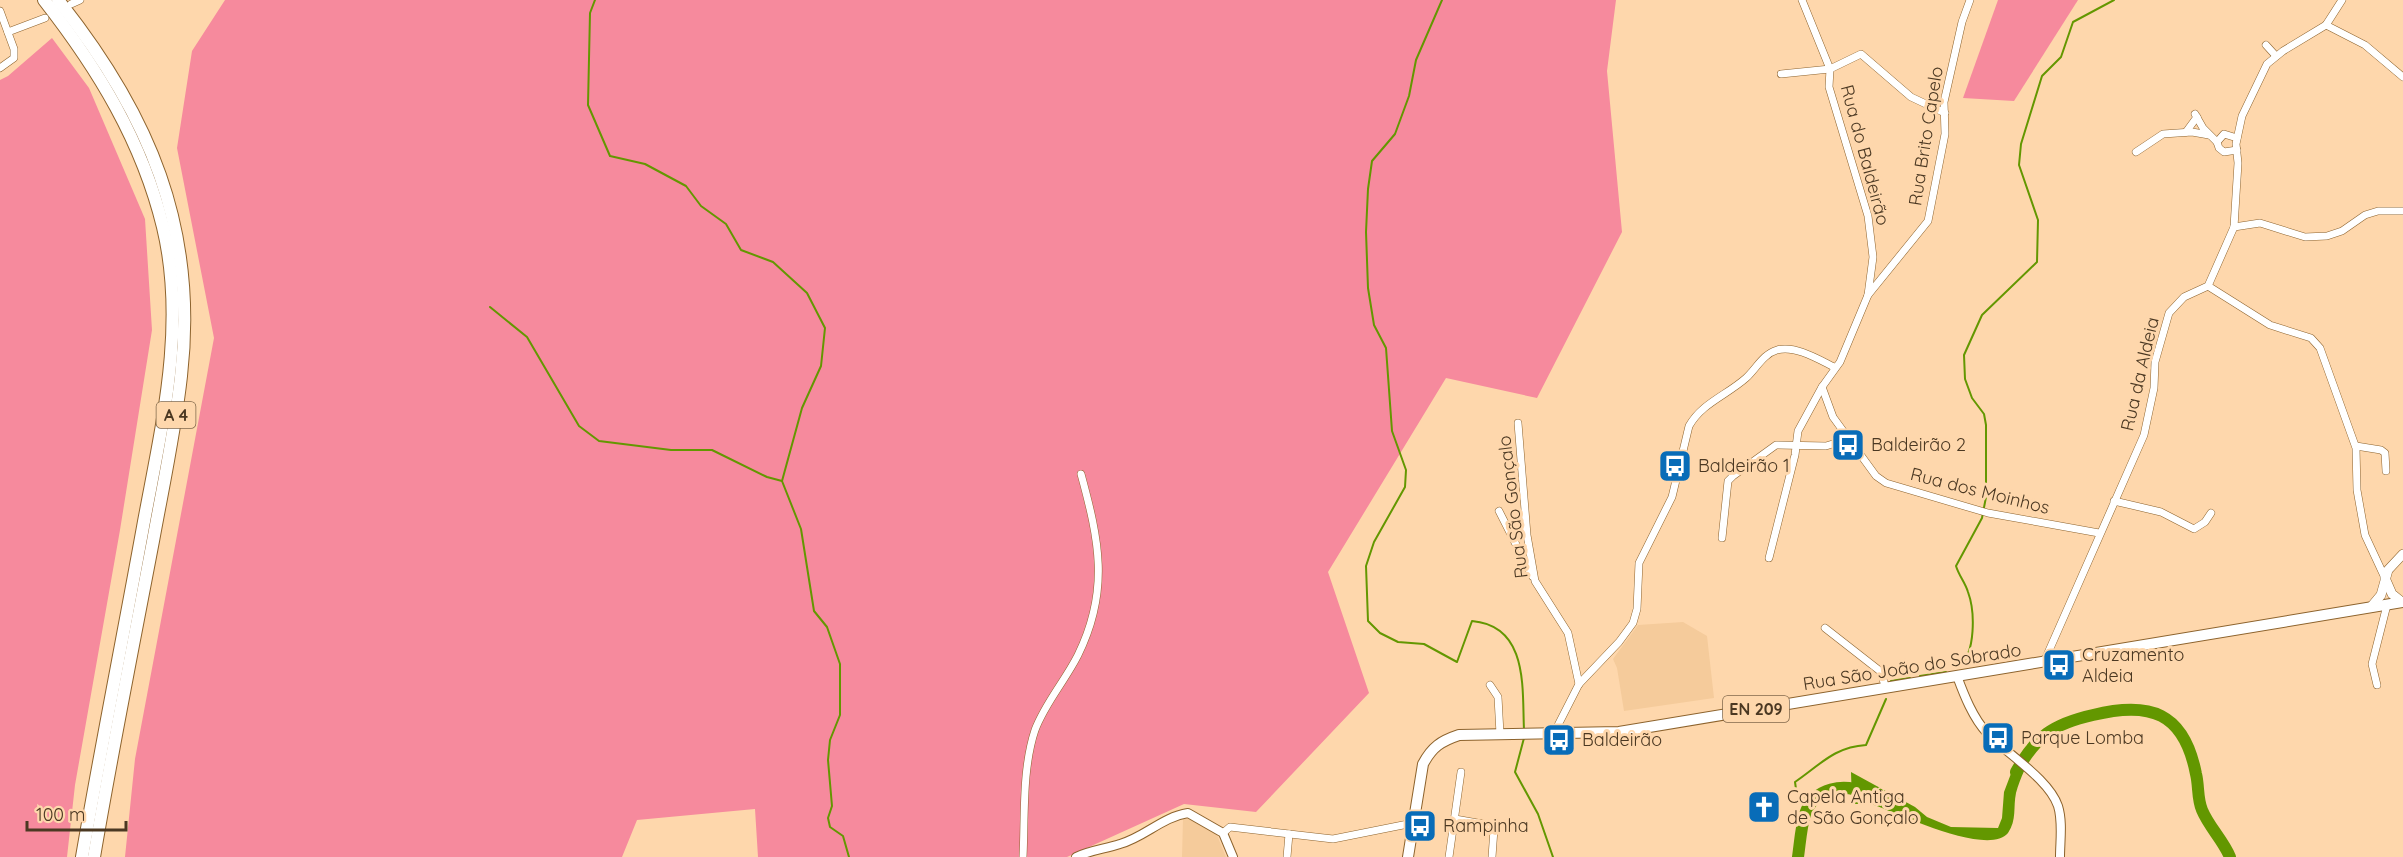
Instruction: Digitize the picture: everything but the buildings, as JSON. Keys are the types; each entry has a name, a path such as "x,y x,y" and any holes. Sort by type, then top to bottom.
{"highway":[{"name":"A 4","path":"44,0 96,71 137,147 163,228 173,309 166,401 82,857"},
{"name":"A 4","path":"65,2 112,73 151,147 175,224 182,268 185,315 177,408 94,857"}],"main road":[{"path":"2371,608 2381,595 2388,570 2403,554"},
{"path":"2385,578 2389,600"},
{"path":"2381,595 2389,600"},
{"name":"Rua São João do Sobrado","path":"1408,857 1423,764 1430,750 1437,744 1459,735 1619,732 2371,608 2389,600 2403,602"}],"street":[{"path":"65,2 80,0"},
{"name":"Rua do Baldeirão","path":"1802,0 1830,69 1829,87 1872,233 1873,257 1868,295 1846,349 1834,367"},
{"name":"Rua Brito Capelo","path":"1868,295 1928,221 1945,135 1944,102 1962,22 1970,0"},
{"path":"2330,0 2335,7"},
{"path":"2342,0 2335,7 2326,25 2267,64 2242,116 2237,138 2234,227 2208,286 2270,325 2311,338 2319,348 2356,446 2357,490 2365,535 2385,578"},
{"path":"0,11 14,49 14,58 0,68"},
{"path":"8,32 45,18"},
{"path":"2326,25 2365,45 2403,77"},
{"path":"2266,45 2276,56"},
{"path":"1781,74 1830,69 1861,54 1911,97 1945,113"},
{"path":"2186,132 2196,116 2209,135 2217,142 2219,148 2224,152 2237,150"},
{"path":"2136,152 2158,136 2186,132 2209,135"},
{"path":"2217,142 2224,134 2237,138"},
{"path":"2234,227 2260,224 2305,237 2327,236 2342,231 2365,215 2378,211 2403,211"},
{"name":"Rua da Aldeia","path":"2044,662 2144,435 2154,388 2155,362 2169,313 2184,297 2208,286"},
{"path":"1554,733 1579,684 1633,623 1637,609 1639,563 1672,497 1689,426 1693,418 1699,411 1743,380 1763,358 1777,350 1809,355 1834,367 1798,431 1769,558"},
{"name":"Rua dos Moinhos","path":"1822,387 1833,417 1881,481 1988,513 2099,533"},
{"name":"Rua São Gonçalo","path":"1518,423 1527,535 1535,581 1568,633 1579,684"},
{"path":"1722,538 1728,481 1776,445 1826,446 1849,439"},
{"path":"2356,446 2381,450 2385,453 2386,471"},
{"path":"1023,857 1030,750 1048,703 1078,655 1097,595 1100,569 1094,520 1081,474"},
{"path":"2114,501 2162,512 2194,529 2205,522 2211,513"},
{"path":"1499,511 1535,581"},
{"path":"2377,685 2372,664 2389,600"},
{"path":"1825,628 1880,672 1886,688"},
{"path":"1957,676 1965,699 1986,732 2031,772 2048,790 2057,804 2060,817 2060,857"},
{"path":"1490,685 1498,697 1500,734"},
{"path":"1449,857 1461,772"},
{"path":"1076,857 1093,849 1122,844 1177,815 1188,813 1223,833 1233,857"},
{"path":"1455,819 1490,825 1494,829 1492,857"},
{"path":"1223,833 1230,827 1333,839 1413,823"},
{"path":"1287,857 1289,834"}],"shaded area":[{"path":"225,0 1616,0 1607,71 1622,232 1537,398 1446,378 1328,572 1369,693 1256,812 1184,804 1067,857 758,857 755,809 637,820 622,857 125,857 135,759 214,338 177,148 192,51"},
{"path":"1998,0 2078,0 2014,101 1963,98"},
{"path":"52,38 89,88 145,219 152,330 120,530 75,785 67,857 0,857 0,80 8,76"},
{"path":"1683,622 1707,636 1714,698 1624,711 1617,668 1613,659 1638,625"},
{"path":"2015,763 2024,771 2016,793 2013,823 2008,833 1998,839 1982,840 1964,837 1874,805 1852,804 1851,772 1915,807 1927,817 1951,827 1998,828 2002,818 2004,792"},
{"path":"1183,819 1193,819 1217,835 1226,857 1182,857"}],"waterway":[{"path":"595,0 590,13 588,105 610,156 645,164 686,186 701,206 726,224 741,250 773,262 807,293 825,328 821,366 802,408 782,481 801,529 814,611 827,627 840,664 840,715 830,740 828,760 832,806 828,818 830,827 843,836 849,857"},
{"path":"1442,0 1416,60 1409,96 1395,134 1372,161 1368,189 1366,232 1368,288 1374,325 1386,348 1392,431 1406,470 1405,487 1374,542 1366,566 1368,621 1380,633 1398,642 1424,644 1457,662 1472,621 1491,625 1504,634 1519,662 1524,730"},
{"path":"1959,667 1969,652 1973,620 1968,592 1956,566 1982,518 1986,497 1986,425 1984,414 1972,398 1965,379 1964,355 1982,315 2037,262 2038,220 2019,165 2021,144 2042,76 2061,57 2073,22 2114,0"},
{"path":"490,307 527,337 579,426 599,441 671,450 712,450 767,477 782,481"},
{"path":"1920,676 1946,672"},
{"path":"1891,681 1910,678"},
{"path":"1812,804 1796,789 1795,782 1836,753 1855,746 1866,745 1886,699"},
{"path":"2016,772 2031,749 2056,727 2113,711 2147,711 2161,716 2173,724 2183,737 2196,774 2202,810 2230,857"},
{"path":"1524,738 1515,772 1538,814 1553,857"},
{"path":"1798,857 1805,814 1816,798 1823,793 1840,788 1866,793"}],"place":[{"name":"Baldeirão 2","path":"1848,445"},
{"name":"Baldeirão 1","path":"1675,466"},
{"name":"Cruzamento Aldeia","path":"2059,665"},
{"name":"Parque Lomba","path":"1998,738"},
{"name":"Baldeirão","path":"1559,740"},
{"name":"Capela Antiga de São Gonçalo","path":"1764,807"},
{"name":"Rampinha","path":"1420,826"}]}
